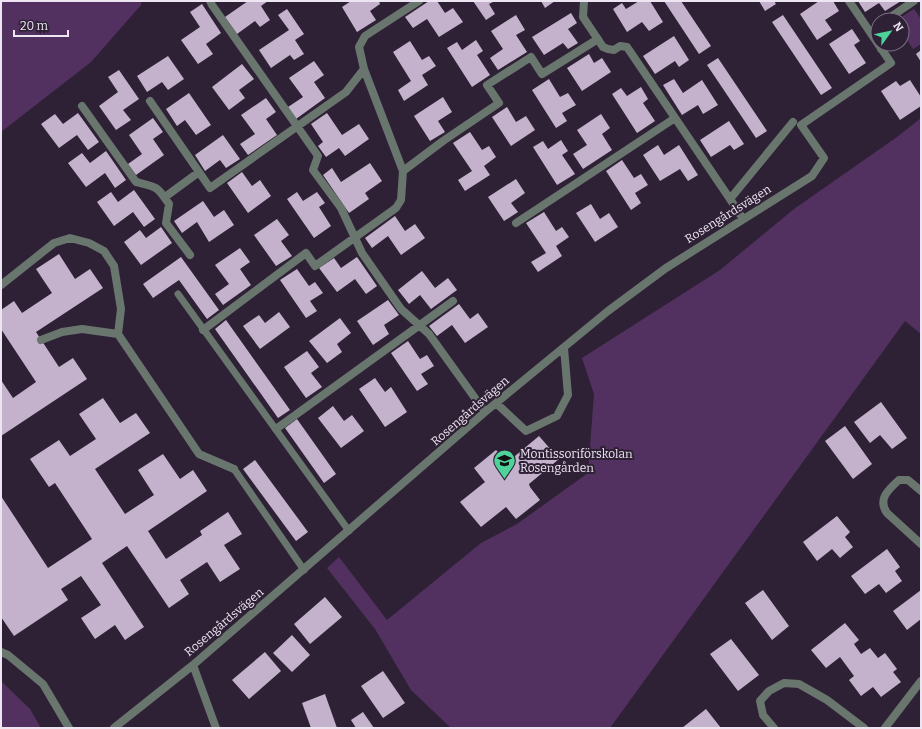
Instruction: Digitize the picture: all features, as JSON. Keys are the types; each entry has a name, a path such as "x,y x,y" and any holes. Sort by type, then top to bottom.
{"street":[{"path":"210,1 318,156 313,170 341,208 354,239 362,253 401,309 418,326 429,334 485,412"},
{"path":"203,330 306,252 315,266 396,208 401,200 403,171 364,69 359,47 365,36 419,1"},
{"path":"584,1 583,17 603,47 614,50 620,46 627,47 743,219"},
{"path":"849,1 870,32"},
{"path":"898,12 914,1"},
{"path":"403,171 499,103 487,85 531,57 542,74 598,39"},
{"path":"730,199 797,124 890,63 883,52"},
{"path":"150,101 210,188 346,92 364,69"},
{"path":"82,106 136,182 157,187 169,204 166,223 190,255"},
{"path":"516,223 675,118"},
{"name":"Rosengårdsvägen","path":"114,728 193,665 485,412 608,310 666,268 812,176 824,158 797,124"},
{"path":"164,197 199,172"},
{"path":"1,285 54,243 70,238 89,243 104,251 114,266 121,309 118,334 199,454 234,469"},
{"path":"276,429 453,301"},
{"path":"41,340 62,332 82,330 118,334"},
{"path":"496,403 526,431 557,416 568,395 564,348"},
{"path":"921,491 908,480 899,480 884,496 883,504 887,513 921,544"},
{"path":"1,652 8,655 42,684 69,728"},
{"path":"193,665 216,728"},
{"path":"885,728 921,681"},
{"path":"774,728 763,715 760,701 769,691 784,683 799,684 827,700 864,728"}],"lane":[{"path":"178,294 349,531"},
{"path":"234,469 304,570"}],"shaded area":[{"path":"1,1 141,1 141,5 91,62 1,132"},
{"path":"914,9 921,19 921,44 913,49 910,44 909,12"},
{"path":"921,118 921,334 905,321 610,728 451,728 411,690 375,629 327,568 339,557 387,620 481,543 517,524 588,473 594,394 582,358 720,270 794,209 897,137"},
{"path":"1,681 30,709 41,728 1,728"}],"building":[{"path":"248,1 268,1 261,6 270,20 260,27 255,21 237,34 225,17"},
{"path":"351,1 379,1 380,4 370,11 376,20 357,32 342,7"},
{"path":"429,1 437,1 445,13 453,8 463,22 439,37 427,19 413,28 405,17"},
{"path":"473,1 495,1 489,4 495,14 486,20"},
{"path":"541,1 555,1 545,8"},
{"path":"639,1 650,1 663,22 649,31 642,22 627,32 613,9 622,3 626,9"},
{"path":"664,1 681,1 711,46 699,54"},
{"path":"759,1 774,1 776,4 765,11"},
{"path":"819,1 833,1 839,11 825,20 832,30 817,40 800,14"},
{"path":"858,1 901,1 885,11 879,3 865,12"},
{"path":"202,4 221,33 206,44 213,54 198,64 181,40 200,27 190,12"},
{"path":"287,9 304,34 295,40 304,54 294,60 290,55 271,68 259,50 289,30 278,15"},
{"path":"571,13 577,23 568,29 578,43 568,49 563,43 544,55 532,37"},
{"path":"516,15 525,30 516,35 527,52 498,70 490,58 503,49 491,31"},
{"path":"783,15 832,88 821,95 772,22"},
{"path":"852,29 860,41 854,45 866,63 849,74 829,44"},
{"path":"674,36 689,60 679,67 675,61 655,74 643,56"},
{"path":"476,40 483,51 477,55 490,75 472,87 447,48 457,42 462,50"},
{"path":"410,41 422,60 429,56 436,66 422,75 428,85 404,101 398,90 411,81 393,52"},
{"path":"921,50 921,62 916,54"},
{"path":"589,54 594,63 602,58 611,72 582,91 567,68"},
{"path":"168,56 184,79 168,90 162,82 147,92 137,76"},
{"path":"718,58 767,131 756,138 707,65"},
{"path":"314,61 324,75 314,82 325,98 296,119 288,107 303,97 289,78"},
{"path":"242,64 254,79 239,90 245,98 229,110 212,87"},
{"path":"119,70 139,99 123,110 131,120 116,130 99,106 118,92 108,77"},
{"path":"549,79 560,97 568,93 576,105 562,113 567,121 556,128 532,90"},
{"path":"674,79 683,93 702,80 718,105 703,114 698,105 682,115 663,85"},
{"path":"910,80 921,97 921,106 900,120 881,91 896,81 900,86"},
{"path":"641,87 648,99 643,103 655,121 637,133 612,94 621,88 627,96"},
{"path":"189,93 211,125 196,135 185,120 177,126 166,109"},
{"path":"443,97 452,112 438,121 445,132 430,141 414,116"},
{"path":"266,98 276,112 266,119 277,135 248,155 240,144 255,134 241,115"},
{"path":"507,107 516,122 526,116 535,130 511,146 492,117"},
{"path":"78,113 99,142 88,150 77,135 59,148 41,124 55,114 63,124"},
{"path":"327,113 342,135 359,124 369,139 345,156 339,148 326,157 318,146 323,142 311,124"},
{"path":"601,114 610,128 602,134 612,150 583,169 573,154 587,145 577,130"},
{"path":"153,118 163,132 153,139 164,155 136,175 128,164 142,154 129,135"},
{"path":"729,121 744,144 734,150 730,145 711,157 700,140"},
{"path":"470,132 482,150 489,146 496,157 484,166 490,175 465,191 458,180 472,171 453,143"},
{"path":"223,135 240,159 226,168 220,160 205,171 195,155"},
{"path":"561,140 568,151 562,155 575,174 557,185 533,147 543,141 548,149"},
{"path":"658,145 664,155 679,145 698,175 688,181 680,169 660,181 643,155"},
{"path":"106,151 126,180 115,188 105,173 86,187 68,163 82,153 90,163"},
{"path":"622,160 634,178 641,174 648,185 635,193 641,203 631,210 606,171"},
{"path":"370,163 382,181 365,193 369,199 349,213 323,175 332,168 341,182"},
{"path":"242,172 252,186 260,180 271,196 248,213 227,183"},
{"path":"516,179 525,193 511,203 518,212 504,221 488,197"},
{"path":"134,190 155,219 144,227 133,212 114,226 97,202 111,192 118,202"},
{"path":"297,192 303,201 317,192 325,203 319,207 331,226 314,238 287,199"},
{"path":"203,201 214,217 224,210 234,225 209,242 197,222 182,233 174,221"},
{"path":"591,204 600,219 609,213 618,227 595,242 576,213"},
{"path":"544,212 556,231 562,227 569,237 556,246 562,256 538,272 531,262 546,253 526,223"},
{"path":"395,216 405,231 415,224 425,238 401,255 388,236 372,248 365,238"},
{"path":"277,219 289,235 281,241 292,256 276,266 254,235"},
{"path":"161,227 172,243 141,265 124,242 140,230 146,238"},
{"path":"240,248 250,262 240,269 251,285 223,305 215,294 229,284 215,265"},
{"path":"59,254 75,279 90,269 103,288 36,332 59,367 73,358 87,379 1,436 1,380 13,398 36,382 1,329 1,310 14,301 22,313 52,293 36,269"},
{"path":"181,257 219,310 207,319 179,280 153,298 143,284"},
{"path":"357,257 377,286 366,294 355,279 337,292 319,268 334,258 341,268"},
{"path":"297,269 309,286 315,282 323,293 310,301 317,311 306,318 280,280"},
{"path":"422,271 435,288 448,278 457,290 431,309 420,295 409,304 398,290"},
{"path":"388,300 399,315 384,325 389,334 373,345 357,321"},
{"path":"459,304 470,319 478,313 488,327 465,343 452,325 437,336 429,326"},
{"path":"279,312 290,327 260,349 243,326 259,315 265,323"},
{"path":"340,318 351,333 337,344 342,352 327,363 309,341"},
{"path":"226,320 290,410 278,418 215,329"},
{"path":"408,341 420,359 427,355 434,366 421,374 428,384 417,391 391,353"},
{"path":"307,351 319,367 311,373 322,387 306,398 284,367"},
{"path":"375,378 385,392 391,387 407,412 385,427 359,389"},
{"path":"103,398 120,423 136,413 150,433 95,469 125,514 154,495 138,470 163,454 180,479 193,470 207,491 148,531 166,559 202,535 200,531 228,512 242,534 224,545 240,569 220,582 207,562 180,580 189,594 169,608 127,546 102,563 144,627 125,640 115,625 95,639 81,618 101,605 81,576 61,589 68,600 14,636 1,617 1,496 48,568 92,539 55,483 49,487 30,459 59,440 70,456 96,439 79,414"},
{"path":"881,402 907,438 892,449 880,435 870,443 854,422"},
{"path":"333,406 344,421 352,415 364,431 341,448 318,418"},
{"path":"297,419 336,474 324,483 285,428"},
{"path":"845,426 872,464 853,479 825,441"},
{"path":"539,436 559,459 529,484 540,500 516,519 506,507 481,527 460,502 485,482 474,468 496,450 505,460 509,461"},
{"path":"255,460 308,532 296,541 243,469"},
{"path":"837,516 850,532 845,537 853,547 840,558 832,549 817,561 803,542"},
{"path":"887,549 900,567 895,571 902,581 886,593 879,584 865,594 851,576"},
{"path":"763,590 789,626 772,640 745,603"},
{"path":"921,590 921,619 907,630 893,611"},
{"path":"325,597 342,617 310,644 294,624"},
{"path":"845,623 859,640 854,644 861,654 870,648 878,658 885,653 897,669 893,672 901,682 881,697 873,687 861,696 849,680 854,676 840,657 826,668 811,650"},
{"path":"292,635 310,655 292,672 273,653"},
{"path":"731,639 759,675 738,691 710,654"},
{"path":"265,652 281,671 249,699 232,680"},
{"path":"383,671 405,703 383,718 361,686"},
{"path":"325,694 337,728 311,728 302,703"},
{"path":"706,709 721,728 682,728"},
{"path":"363,712 374,728 356,728 351,720"}],"place":[{"name":"Montissoriförskolan Rosengården","path":"504,480"}]}
